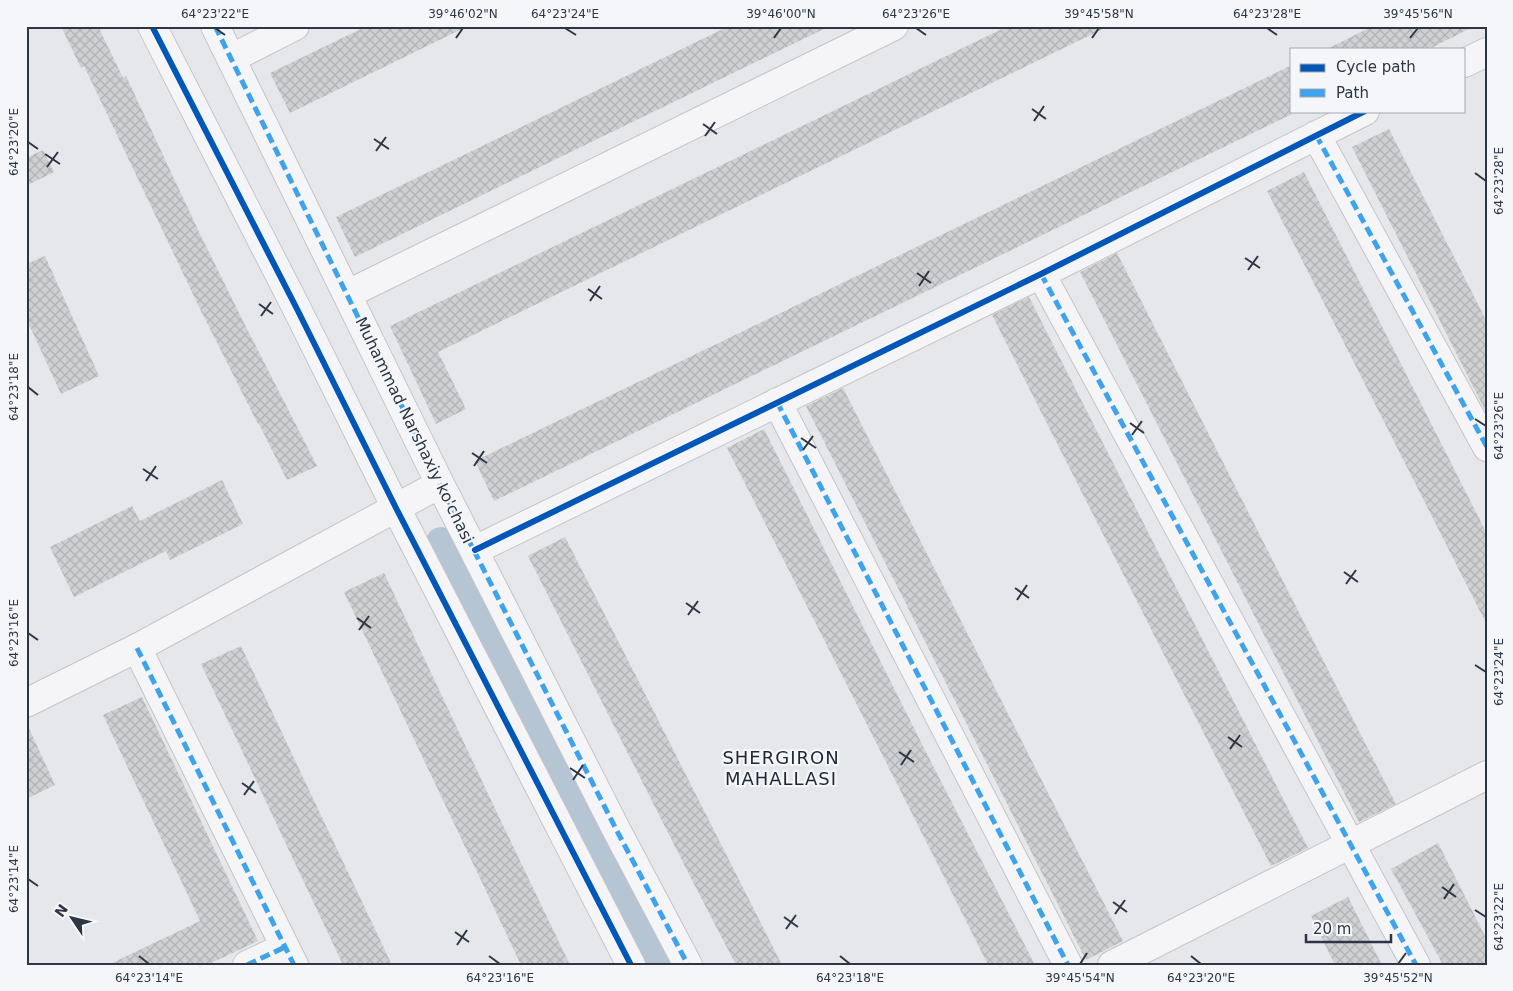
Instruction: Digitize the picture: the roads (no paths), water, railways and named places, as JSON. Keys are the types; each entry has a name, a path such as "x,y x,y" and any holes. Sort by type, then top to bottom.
{"street":[{"path":"152,26 297,309 396,508 631,965"},
{"name":"Muhammad Narshaxiy ko'chasi","path":"216,26 440,484 617,831 688,965"},
{"path":"232,58 295,26"},
{"path":"348,294 894,26"},
{"path":"1466,62 1487,52"},
{"path":"475,550 1041,274 1363,112"},
{"path":"1316,135 1487,448"},
{"path":"1041,274 1416,965"},
{"path":"777,402 1068,965"},
{"path":"26,704 137,648 440,484"},
{"path":"137,648 290,956 247,965"},
{"path":"1112,965 1487,775"}],"waterway":[{"path":"441,542 660,965"}],"district":[{"name":"SHERGIRON MAHALLASI","path":"781,768"}]}
